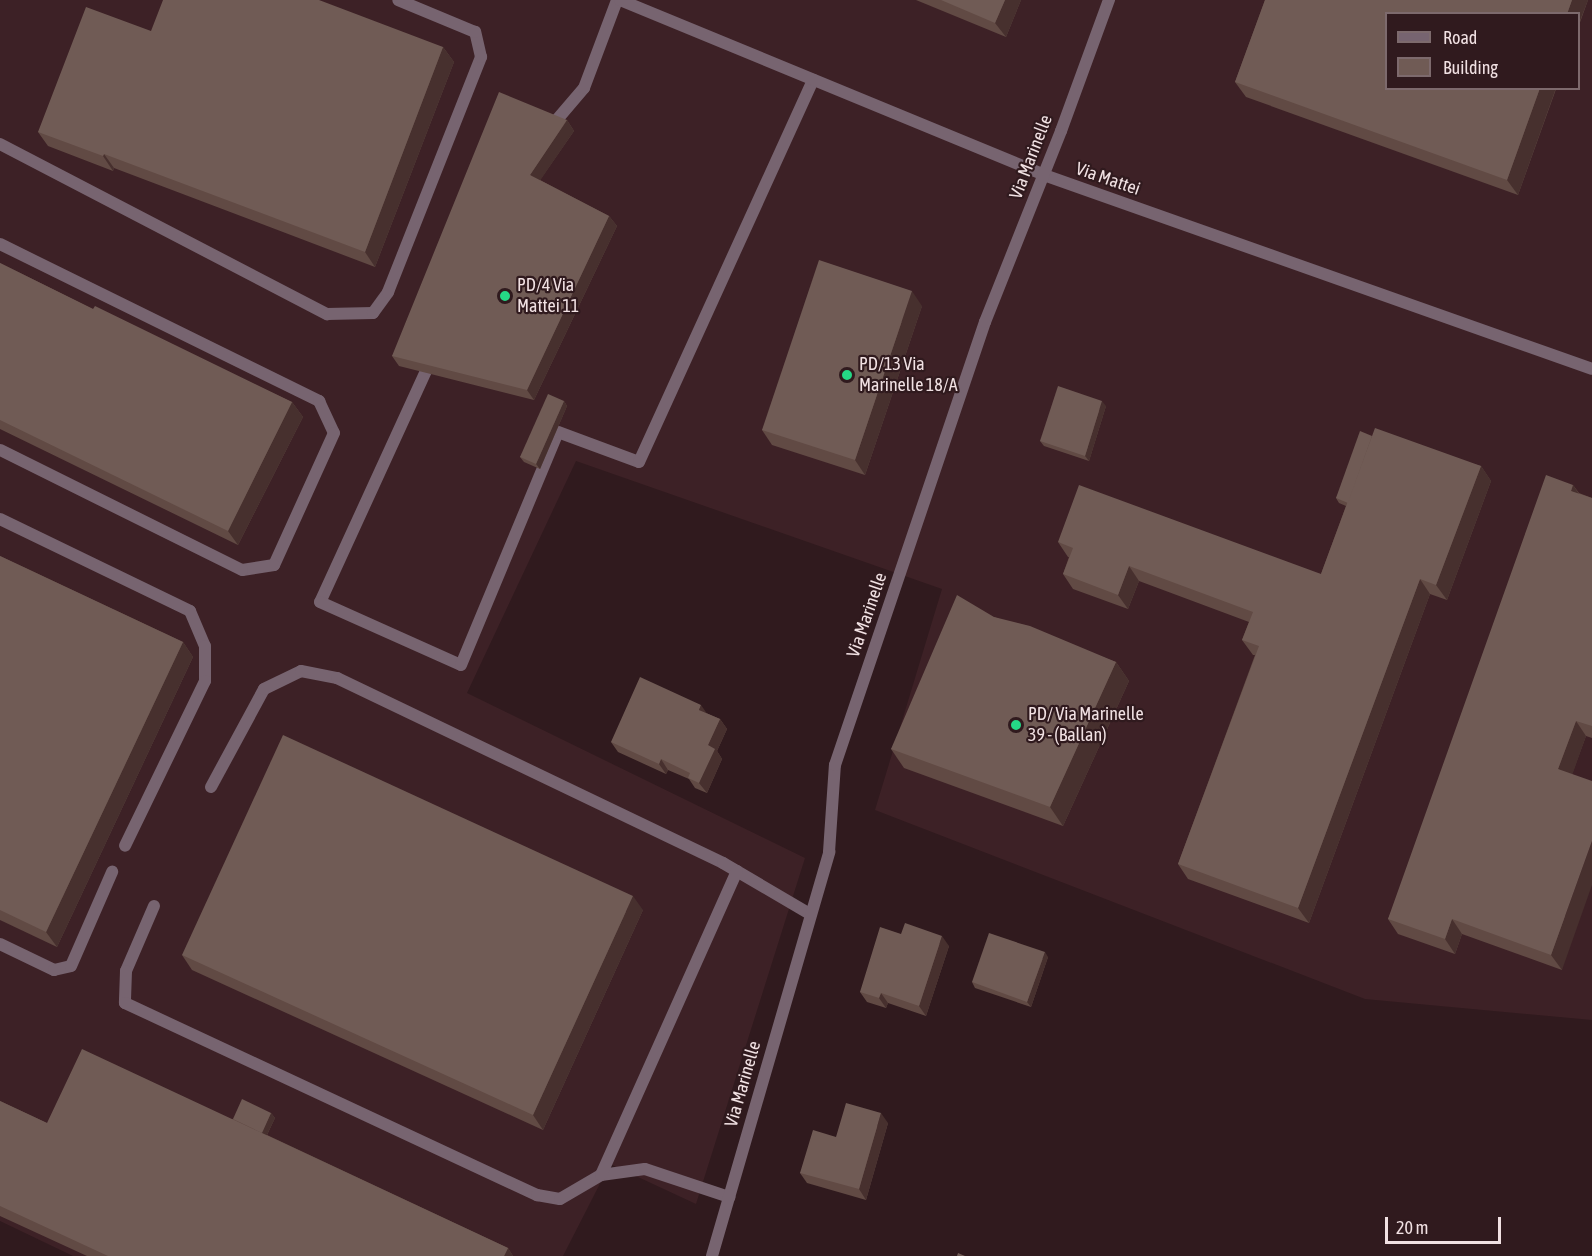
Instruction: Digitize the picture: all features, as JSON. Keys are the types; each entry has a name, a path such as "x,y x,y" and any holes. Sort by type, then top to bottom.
{"street":[{"path":"0,144 327,314 374,313 388,292 481,57 475,32 398,0"},
{"path":"541,140 585,88 618,0"},
{"name":"Via Mattei","path":"618,0 1044,175 1592,369"},
{"name":"Via Marinelle","path":"712,1256 829,852 835,765 985,322 1044,175 1109,0"},
{"path":"438,344 320,602 461,664 558,432 639,462 813,80"},
{"path":"0,244 319,401 334,433 274,565 242,570 0,450"},
{"path":"0,519 190,611 205,646 205,681 125,846"},
{"path":"212,787 264,689 301,671 337,678 736,871 810,914"},
{"path":"601,1175 736,871"},
{"path":"0,944 54,970 71,966 112,872"},
{"path":"154,906 126,971 126,1003 537,1196 560,1199 601,1175 645,1169 729,1197"}],"shaded area":[{"path":"0,0 1592,0 1592,1020 1365,999 875,810 942,589 576,461 467,693 805,858 696,1204 610,1164 563,1256 73,1256 0,1221"}],"building":[{"path":"163,0 319,0 443,47 365,252 104,154 103,156 38,132 86,7 151,31"},
{"path":"941,0 1005,0 995,23"},
{"path":"1265,0 1572,0 1568,12 1385,12 1385,90 1539,90 1507,180 1235,82"},
{"name":"PD/4 Via Mattei 11","path":"499,92 567,120 530,175 609,216 527,390 392,356"},
{"name":"PD/13 Via Marinelle 18/A","path":"819,260 912,291 855,460 762,430"},
{"path":"0,263 93,309 95,306 292,402 228,531 0,420"},
{"path":"1058,386 1102,401 1085,456 1040,441"},
{"path":"548,394 564,401 536,464 520,457"},
{"path":"1375,428 1481,466 1436,585 1420,579 1298,908 1178,864 1259,646 1242,640 1253,612 1129,566 1118,595 1063,574 1073,548 1058,542 1079,485 1321,574"},
{"path":"1360,431 1372,436 1348,503 1336,498"},
{"path":"1546,475 1573,485 1571,491 1592,498 1592,726 1576,721 1558,769 1592,781 1592,841 1551,955 1452,919 1445,939 1388,919"},
{"path":"0,556 183,642 46,932 0,910"},
{"name":"PD/ Via Marinelle 39 - (Ballan)","path":"957,595 994,617 1030,626 1116,662 1050,807 891,749"},
{"path":"640,677 701,705 699,710 720,719 708,745 715,749 699,783 688,778 690,773 661,759 659,764 611,742"},
{"path":"283,735 633,896 533,1115 182,955"},
{"path":"905,923 942,936 919,1006 881,993 879,998 860,992 880,927 901,934"},
{"path":"989,933 1045,952 1027,1002 972,982"},
{"path":"82,1049 508,1248 504,1256 108,1256 0,1206 0,1101 47,1123"},
{"path":"242,1099 271,1113 262,1133 233,1119"},
{"path":"846,1103 881,1113 859,1189 800,1173 813,1130 836,1137"}],"place":[{"name":"PD/4 Via Mattei 11","path":"505,296"},
{"name":"PD/13 Via Marinelle 18/A","path":"847,375"},
{"name":"PD/ Via Marinelle 39 - (Ballan)","path":"1016,725"}]}
